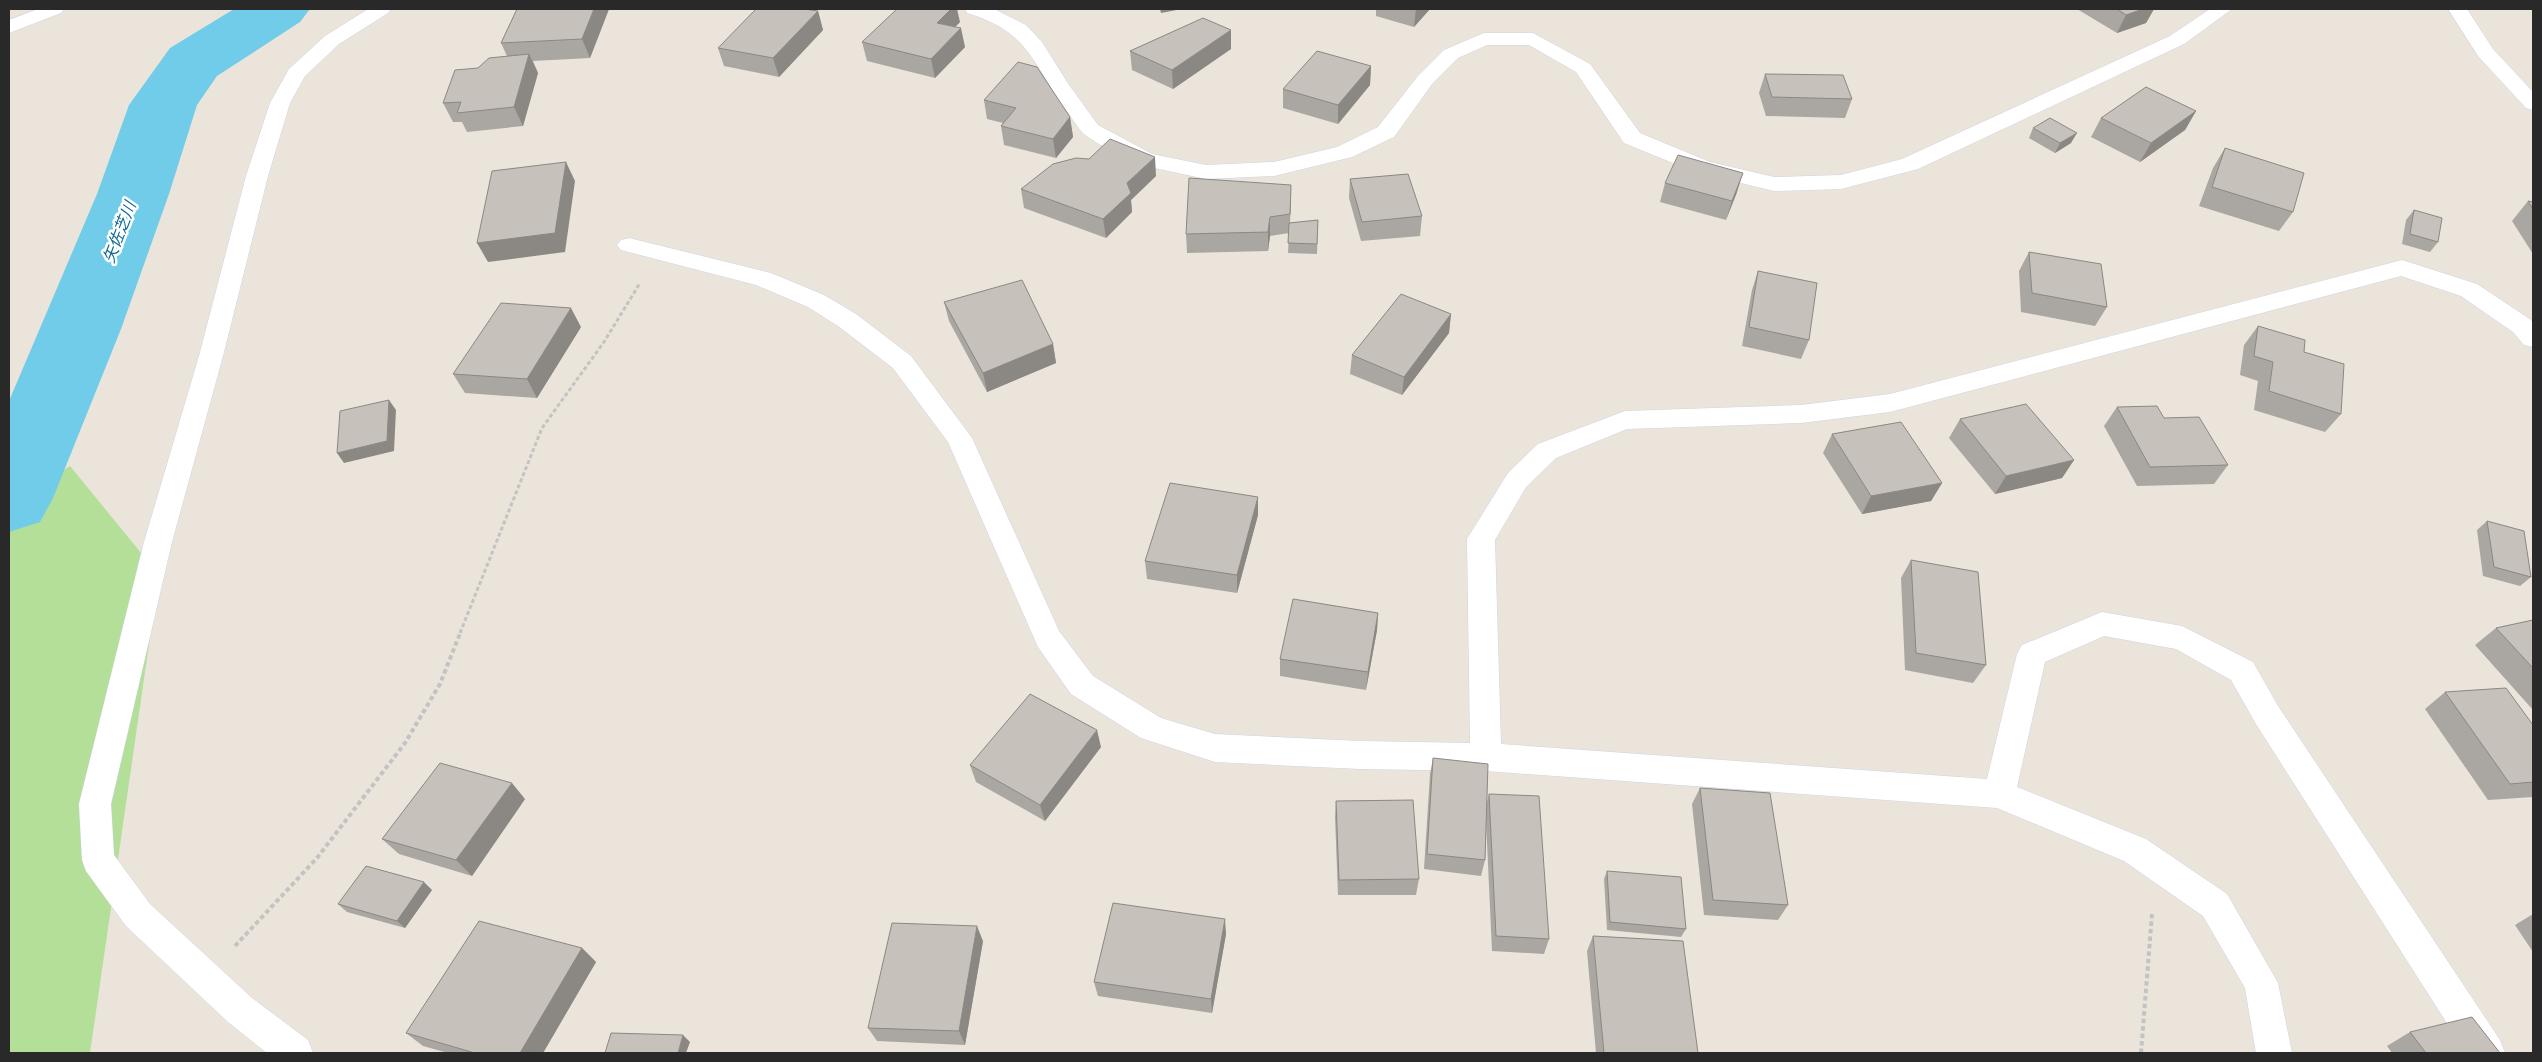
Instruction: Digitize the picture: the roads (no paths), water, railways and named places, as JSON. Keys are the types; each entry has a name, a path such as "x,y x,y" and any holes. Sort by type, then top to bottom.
{"street":[{"path":"9,27 54,9"},
{"path":"295,1053 240,1010 138,915 98,860 95,804 158,542 208,365 257,176 280,103 296,73 332,40 381,9"},
{"path":"974,9 995,15 1019,29 1035,46 1060,87 1091,130 1145,158 1206,172 1274,169 1344,152 1386,132 1425,80 1451,54 1484,39 1532,39 1583,68 1632,138 1703,167 1774,184 1840,182 1910,164 2177,40 2222,9"},
{"path":"2458,9 2485,52 2533,104"},
{"path":"629,246 763,279 816,301 847,320 902,362 959,438 1048,638 1082,685 1152,729 1214,748 1360,755 1486,757 1999,794 2135,850 2215,905 2261,983 2274,1053"},
{"path":"1486,757 1481,539 1517,480 1547,451 1616,423 1624,420 1802,414 1890,403 2402,268 2469,290 2522,326 2533,339"},
{"path":"1999,794 2032,654 2102,624 2182,638 2242,671 2273,724 2487,1053"}],"waterway":[{"name":"矢佐芝川","path":"9,498 81,329 133,194 163,105 193,62 278,9"}]}
